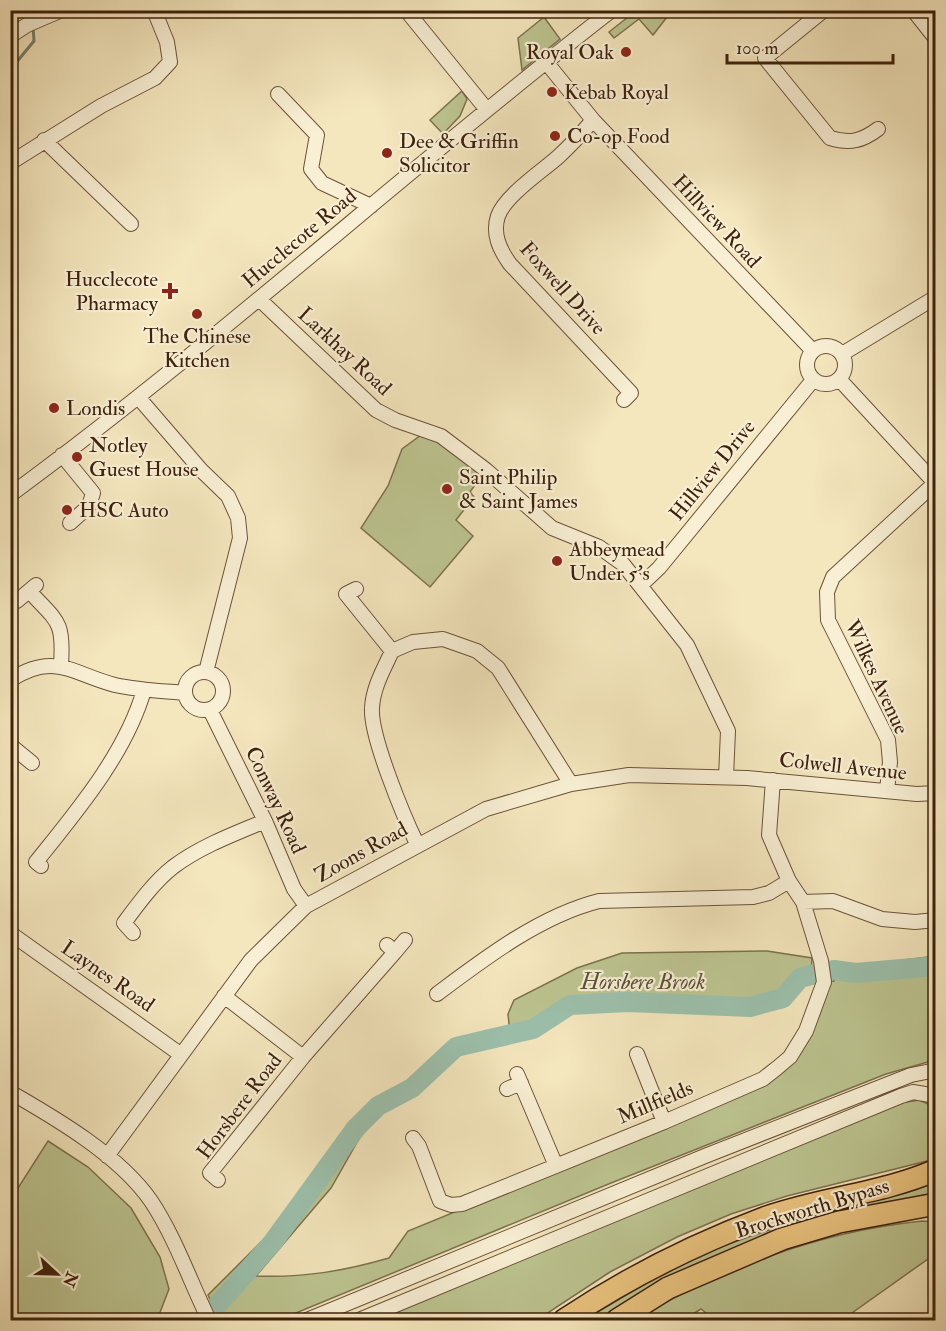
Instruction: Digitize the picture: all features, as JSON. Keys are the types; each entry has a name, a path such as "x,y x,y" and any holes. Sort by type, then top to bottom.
{"highway":[{"name":"Brockworth Bypass","path":"564,1320 651,1267 726,1233 774,1215 914,1178 936,1170"},
{"name":"Brockworth Bypass","path":"617,1320 668,1288 782,1239 839,1222 936,1204"},
{"path":"894,1210 936,1211"}],"street":[{"path":"10,36 62,10"},
{"path":"10,163 44,140 155,78 170,62 167,42 154,10"},
{"name":"Hucclecote Road","path":"10,495 138,397 612,10"},
{"path":"824,10 765,58 825,135 842,142 868,144 878,129"},
{"path":"913,10 936,39"},
{"path":"408,12 487,110"},
{"name":"Hillview Road","path":"546,62 593,120 813,351"},
{"path":"278,94 317,135 311,169 322,183 371,206"},
{"name":"Foxwell Drive","path":"593,120 566,150 505,204 496,223 496,238 510,264 631,393"},
{"path":"44,140 130,224"},
{"path":"842,354 936,297"},
{"name":"Larkhay Road","path":"259,299 376,410 395,420 441,436 486,470 552,528 598,548 623,564 687,645 728,731 726,777"},
{"path":"828,346 842,354 844,370 839,379 824,384 813,380 806,366 813,351 828,346"},
{"path":"839,379 935,483"},
{"name":"Hillview Drive","path":"641,585 659,568 813,380"},
{"path":"138,397 201,470 228,496 238,518 240,538 206,672"},
{"path":"62,455 93,493 89,506 70,523"},
{"name":"Wilkes Avenue","path":"887,791 890,762 888,740 828,621 827,592 833,577 935,483"},
{"path":"17,601 33,588 59,623 63,635 61,665"},
{"path":"346,595 392,651"},
{"path":"417,844 401,811 371,710 375,688 392,651 413,642 443,639 477,651 498,668 571,784"},
{"path":"10,680 44,665 61,665 115,685 185,693"},
{"path":"206,672 218,677 224,692 221,701 210,710 195,708 187,701 185,693 190,678 206,672"},
{"path":"35,861 71,817 108,763 137,714 144,690"},
{"name":"Conway Road","path":"210,710 265,821 294,889 306,906"},
{"name":"Zoons Road","path":"107,1156 251,960 306,906 417,844 486,809 571,784 629,775 747,778"},
{"name":"Colwell Avenue","path":"747,778 887,791 936,793"},
{"path":"773,780 769,835 789,880 803,902 833,901 882,919 915,922 936,920"},
{"path":"124,924 173,868 210,845 265,821"},
{"path":"437,994 446,981 520,937 599,897 753,897 769,893 789,880"},
{"name":"Millfields","path":"413,1138 440,1201 451,1205 462,1204 664,1122 762,1079 790,1057 806,1031 824,982 821,961 803,902"},
{"name":"Laynes Road","path":"10,933 180,1054"},
{"name":"Horsbere Road","path":"218,1180 210,1173 391,948 405,940"},
{"name":"Horsbere Road","path":"224,996 303,1057"},
{"path":"627,1070 639,1060 664,1122"},
{"path":"307,1320 705,1156 911,1075 936,1070"},
{"path":"911,1075 936,1076"},
{"path":"507,1089 519,1078 556,1166"},
{"path":"10,1092 107,1156 135,1182 151,1201 209,1320"},
{"path":"359,1320 901,1096 913,1092 936,1096"},
{"path":"705,1156 712,1174"}],"green space":[{"path":"637,10 665,11 667,17 653,35 639,19 614,38 609,32"},
{"path":"544,17 560,39 522,70 518,38"},
{"path":"462,91 467,99 460,116 443,134 430,120"},
{"path":"421,435 438,439 482,475 470,492 474,497 456,520 473,536 430,587 361,528 388,486 402,449"},
{"path":"767,951 812,958 811,975 800,978 783,998 750,1007 628,1002 570,1005 533,1029 510,1034 508,1014 514,1000 577,968 622,953"},
{"path":"935,956 935,1060 886,1074 611,1183 279,1320 219,1320 208,1295 272,1231 363,1114 368,1123 331,1188 256,1276 323,1273 389,1258 408,1231 758,1088 790,1057 824,982 834,981 830,962 858,966"},
{"path":"919,1100 935,1107 935,1155 927,1161 787,1196 731,1214 677,1237 610,1272 537,1320 378,1320 550,1246 901,1103"},
{"path":"48,1141 88,1167 131,1208 160,1257 169,1289 157,1320 11,1320 11,1199"},
{"path":"935,1183 935,1193 834,1214 632,1299 598,1320 584,1320 658,1276 725,1245 810,1216 853,1206 877,1196"},
{"path":"922,1221 935,1222 935,1254 842,1320 715,1320 701,1309 683,1320 631,1320 702,1284 807,1244 843,1234"}],"waterway":[{"path":"10,70 34,41 33,26"},
{"name":"Horsbere Brook","path":"214,1309 273,1242 356,1128 378,1106 412,1088 456,1047 533,1029 570,1005 628,1002 750,1007 783,998 800,978 811,975 834,970 856,973 936,966"}],"place":[{"name":"Royal Oak","path":"626,52"},
{"name":"Kebab Royal","path":"552,92"},
{"name":"Co-op Food","path":"555,136"},
{"name":"Dee & Griffin Solicitor","path":"387,153"},
{"name":"Hucclecote Pharmacy","path":"170,291"},
{"name":"The Chinese Kitchen","path":"197,314"},
{"name":"Londis","path":"54,408"},
{"name":"Notley Guest House","path":"77,457"},
{"name":"Saint Philip & Saint James","path":"447,489"},
{"name":"HSC Auto","path":"67,510"},
{"name":"Abbeymead Under 5's","path":"557,561"}]}
